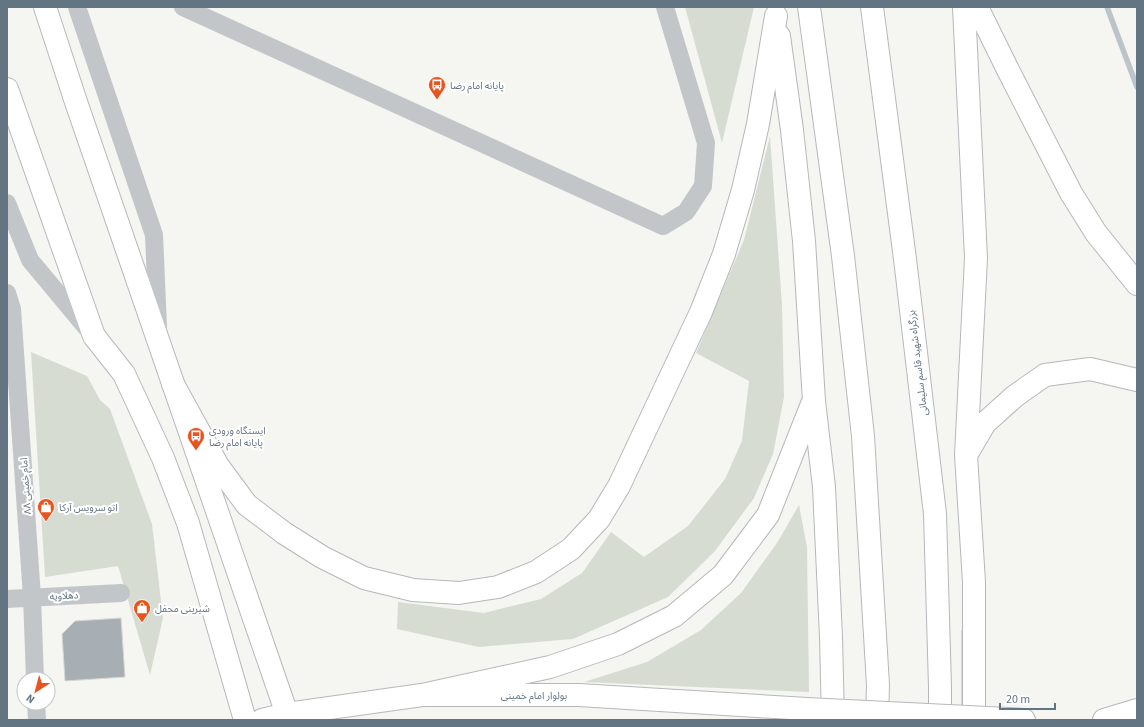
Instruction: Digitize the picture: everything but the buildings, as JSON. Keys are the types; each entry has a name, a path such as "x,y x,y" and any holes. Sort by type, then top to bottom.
{"main road":[{"path":"45,7 158,342 288,717"},
{"path":"809,7 843,256 863,436 878,685 877,720"},
{"name":"بزرگراه شهید قاسم سلیمانی","path":"872,7 905,259 935,514 940,720"},
{"path":"964,7 976,258 966,455 974,582 974,720"},
{"path":"977,7 1071,194 1096,232 1137,284"},
{"path":"173,384 218,466 247,505 284,533 322,557 364,578 413,590 459,593 498,587 536,572 571,549 599,519 619,486 701,312 724,254 743,190 758,124 775,11"},
{"path":"775,11 792,130 804,241 814,401 824,487 831,637 833,720"},
{"path":"7,89 94,336 124,374 163,458 188,523 245,720"},
{"path":"966,455 986,423 1015,396 1045,375 1090,369 1137,380"},
{"path":"422,695 550,667 618,644 674,616 723,575 768,515 814,401"},
{"name":"بولوار امام خمینی","path":"262,720 422,695 579,695 807,709 1016,719"},
{"path":"1104,720 1137,710"}],"street":[{"path":"77,7 154,235 158,342"},
{"path":"183,7 662,226 686,212 703,186 706,143 665,7"},
{"path":"7,203 30,260 94,336"},
{"name":"امام خمینی ۸۸","path":"7,293 12,309 32,597 35,671"},
{"name":"دهلاویه","path":"7,599 121,592"}],"shaded area":[{"path":"685,7 754,7 722,143"},
{"path":"770,136 782,305 784,397 773,454 754,498 715,551 668,597 573,639 479,647 397,629 398,602 484,613 541,599 582,573 611,532 644,557 688,526 725,479 742,441 749,381 696,353 744,240"},
{"path":"31,352 87,376 100,400 110,409 152,524 163,618 150,675 118,566 45,577"},
{"path":"799,505 807,547 809,692 584,682 647,662 701,630 741,593 777,543"},
{"path":"961,630 968,630 968,720 961,720"}],"waterway":[{"path":"1107,7 1137,87"}],"place":[{"name":"پایانه امام رضا","path":"437,100"},
{"name":"ایستگاه ورودی پایانه امام رضا","path":"196,451"},
{"name":"اتو سرویس آرکا","path":"46,522"},
{"name":"شیرینی محفل","path":"142,623"}]}
